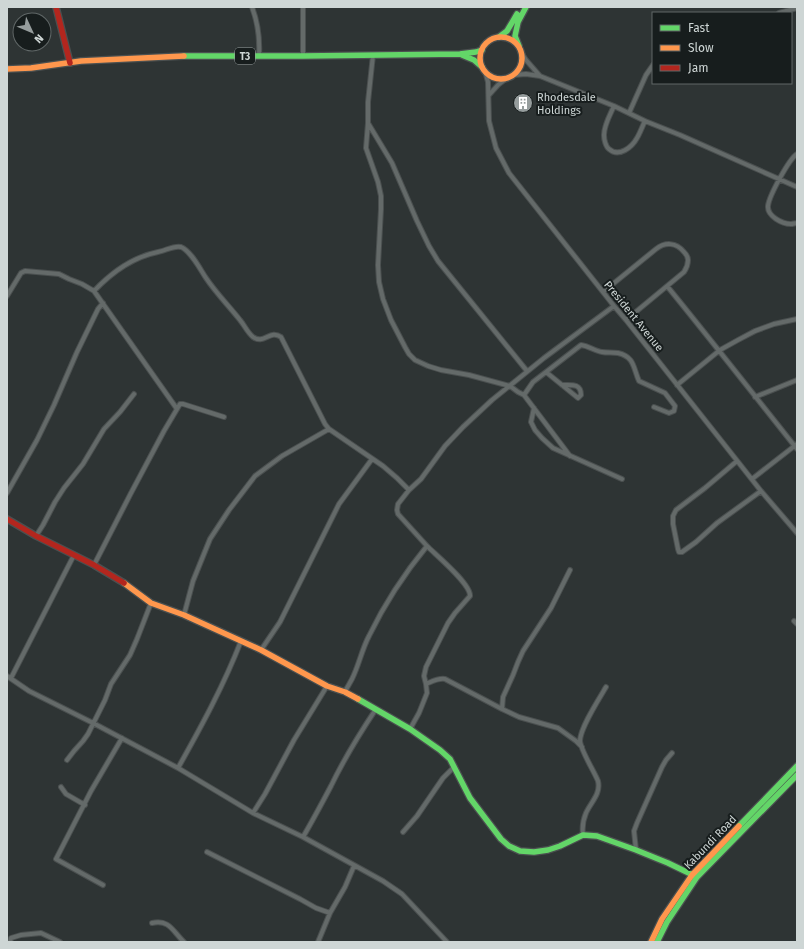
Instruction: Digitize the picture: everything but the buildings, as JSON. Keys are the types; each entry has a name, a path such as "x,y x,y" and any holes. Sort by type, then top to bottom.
{"main road":[{"path":"56,7 70,63"},
{"name":"T3","path":"7,69 117,59 182,56 460,54 482,50 489,41 499,37 507,31 521,7"},
{"path":"507,78 514,75 521,64 522,58 515,36 518,22 526,7"},
{"path":"499,37 516,43 520,50"},
{"path":"482,50 480,62 483,69"},
{"name":"T3","path":"460,54 474,60 489,76 501,79 507,78"},
{"name":"T3","path":"7,74 31,68"},
{"path":"7,519 36,536 94,565 130,587 151,604 184,615 261,650 327,686 344,692 410,729 450,759 470,798 501,839 509,846 520,851 534,852 560,846 583,835 597,836 668,863 695,876"},
{"name":"Kabundi Road","path":"651,942 662,919 679,893 797,766"},
{"name":"Kabundi Road","path":"657,942 667,922 695,876 797,774"}],"street":[{"path":"252,7 260,40 259,56"},
{"path":"303,7 303,56"},
{"path":"783,12 797,8"},
{"path":"520,50 529,64 540,76"},
{"path":"373,55 368,102 366,148 378,182 381,196 378,265 379,282 383,299 391,320 409,354 415,360 441,370 469,375 510,386 524,395 570,456"},
{"path":"628,113 646,75 652,66"},
{"name":"President Avenue","path":"483,69 488,82 489,121 496,148 509,173 737,461 797,533"},
{"path":"514,75 526,74 540,76 614,106 797,187"},
{"path":"489,95 507,78"},
{"path":"614,106 606,124 604,136 608,149 614,152 621,152 629,147 637,138 645,121"},
{"path":"368,123 392,163 417,221 438,261 527,372"},
{"path":"797,154 792,158 779,180 768,205 770,212 778,219 785,223 797,223"},
{"path":"603,292 659,247 666,244 676,245 679,247 687,257 688,262 684,272 626,320"},
{"path":"94,291 102,283 132,261 147,254 164,251 174,247 179,246 183,248 191,256 249,333 259,340 274,334 281,337 325,424 329,429 383,466 409,490"},
{"path":"7,296 21,273 25,271 59,274 94,291 177,409"},
{"path":"667,286 796,446 752,479"},
{"path":"7,493 37,440 77,352 98,309 103,303"},
{"path":"410,729 419,713 427,693 424,676 426,667 448,623 470,596 470,592 460,578 427,546 398,514 398,504 409,490 421,479 445,446 492,400 614,306"},
{"path":"677,385 720,350 755,331 774,324 797,319"},
{"path":"524,395 533,382 581,345 601,352 618,353 629,357 634,364 635,374 639,381 665,393 675,406 674,411 669,413 654,407"},
{"path":"546,372 562,385"},
{"path":"755,397 797,380"},
{"path":"36,536 55,502 83,464 104,429 134,394"},
{"path":"94,565 131,493 180,404 224,417"},
{"path":"534,408 531,422 535,430 553,448 622,479"},
{"path":"184,615 193,582 210,540 229,510 255,476 282,456 329,429"},
{"path":"261,650 283,616 339,504 372,459"},
{"path":"737,461 676,510 673,516 673,524 678,549 680,552 696,542 717,523 761,491"},
{"path":"344,692 352,679 368,637 382,611 398,584 427,546"},
{"path":"74,555 9,677 29,691 178,768 253,813 303,837 372,875 402,894 447,942"},
{"path":"502,709 503,697 522,651 551,608 570,570"},
{"path":"67,760 83,741 105,700 111,684 130,655 151,604"},
{"path":"178,768 222,686 241,641"},
{"path":"426,684 441,678 445,679 519,717 558,728 582,747"},
{"path":"253,813 294,740 327,686"},
{"path":"583,835 582,825 586,813 598,792 599,786 580,740 589,716 606,687"},
{"path":"303,837 352,747 376,709"},
{"path":"103,885 56,859 122,738"},
{"path":"636,850 634,831 662,767 672,753"},
{"path":"403,832 417,816 443,778 454,767"},
{"path":"61,788 70,797 85,805"},
{"path":"207,852 316,908 330,913"},
{"path":"318,942 330,913 345,887 354,866"},
{"path":"152,922 168,924 184,942"},
{"path":"9,940 21,936 41,933 60,942"}],"traffic: fast":[{"path":"519,46 515,36 518,22 526,7"},
{"path":"499,37 507,31 517,14"},
{"path":"184,56 460,54 482,50"},
{"path":"462,55 474,60 482,67"},
{"path":"358,699 410,729 450,759 470,798 501,839 509,846 520,851 534,852 560,846 583,835 597,836 668,863 697,877"},
{"path":"739,826 797,766"},
{"path":"657,942 667,922 697,877 797,775"}],"traffic: slow":[{"path":"501,37 516,43 522,58 516,73 501,79 486,73 480,58 486,43 501,37"},
{"path":"7,69 31,68 81,61 184,56"},
{"path":"124,583 151,603 184,615 261,650 327,686 345,692 358,699"},
{"path":"651,942 662,919 692,875 739,826"}],"traffic: jam":[{"path":"56,7 70,63"},
{"path":"7,519 36,536 94,565 124,583"}],"place":[{"name":"Rhodesdale Holdings","path":"523,103"}]}
